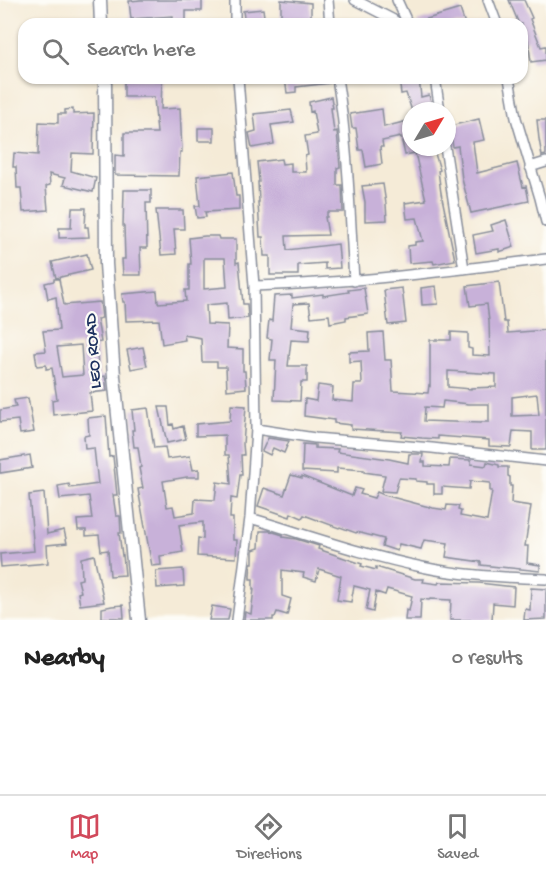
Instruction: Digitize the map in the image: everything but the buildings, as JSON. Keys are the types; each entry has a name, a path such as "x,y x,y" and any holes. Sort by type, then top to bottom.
{"street":[{"path":"100,0 102,18"},
{"path":"235,0 235,18"},
{"path":"328,0 330,18"},
{"path":"356,0 388,18"},
{"path":"397,0 405,18"},
{"path":"488,0 494,18"},
{"name":"LEO ROAD","path":"105,84 106,264 114,376 139,620"},
{"path":"237,620 250,518 256,429 254,286 238,84"},
{"path":"338,84 343,119 354,280"},
{"path":"436,84 439,102"},
{"path":"510,84 516,118 546,222"},
{"path":"446,156 464,269"},
{"path":"530,167 546,162"},
{"path":"254,286 318,284 546,259"},
{"path":"256,429 315,438 546,461"},
{"path":"250,518 425,568 489,576 546,579"}]}
